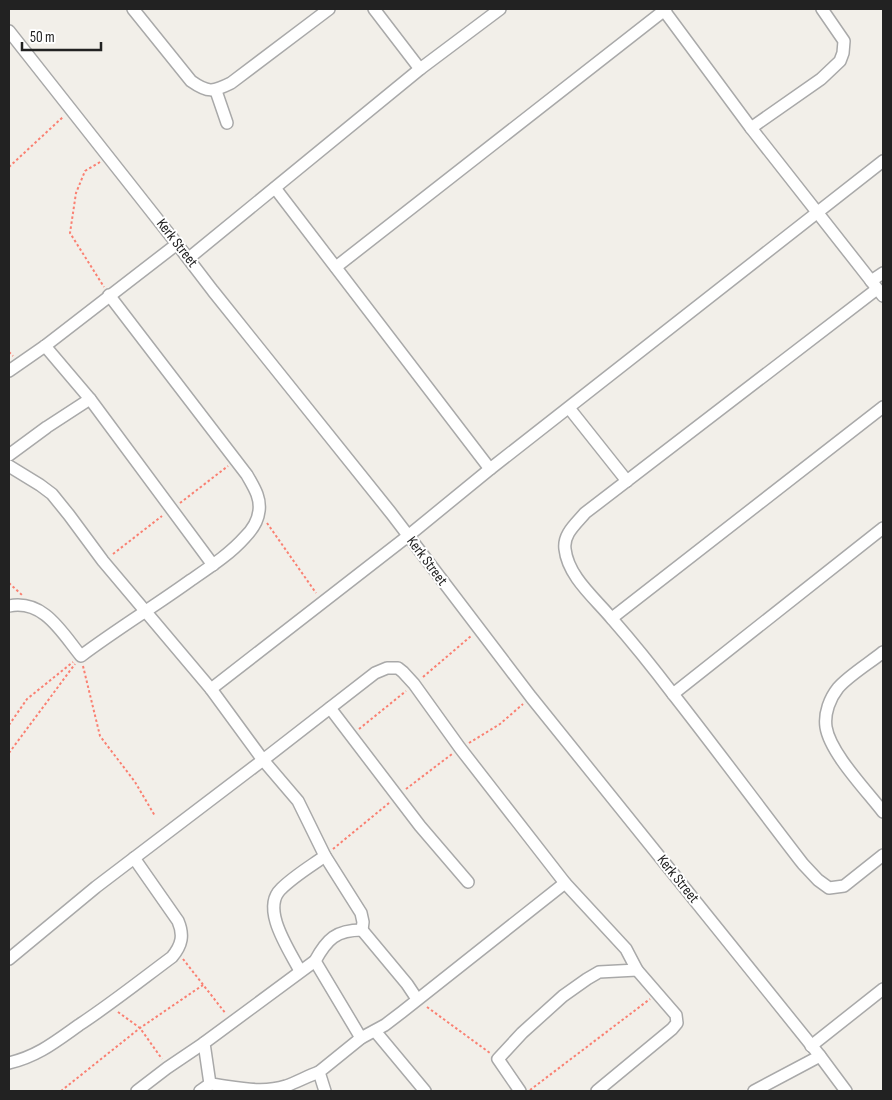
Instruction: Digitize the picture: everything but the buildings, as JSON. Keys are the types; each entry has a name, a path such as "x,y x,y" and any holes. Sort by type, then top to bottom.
{"street":[{"path":"133,9 191,81 202,89 216,91 231,83 329,9"},
{"path":"374,9 420,68"},
{"path":"189,258 420,68 500,9"},
{"path":"336,267 664,9 751,128 877,289"},
{"path":"751,128 821,79 840,62 844,40 822,9"},
{"name":"Kerk Street","path":"9,31 408,536 531,697 820,1056 846,1091"},
{"path":"216,91 227,122"},
{"path":"211,689 323,603 883,160"},
{"path":"275,188 490,469"},
{"path":"9,371 45,346 177,244"},
{"path":"883,273 877,289 585,514 565,539 565,549 570,567 582,584 673,694 803,864 822,884 829,888 844,886 883,854"},
{"path":"9,606 17,604 37,608 51,620 81,656 107,636 146,612 213,565 246,536 259,512 259,501 247,475 109,295"},
{"path":"45,346 90,399 213,565"},
{"path":"9,456 46,427 90,399"},
{"path":"612,618 883,407"},
{"path":"569,408 627,481"},
{"path":"9,466 52,494 103,561 211,689 263,760 298,801 325,856 362,913 362,930 417,999"},
{"path":"673,694 883,528"},
{"path":"883,652 839,687 831,699 826,713 826,726 829,737 839,755 883,812"},
{"path":"9,959 96,887 375,672 387,668 398,668 414,684 460,748 565,883 626,950 637,970 676,1015 677,1023 672,1028 597,1091"},
{"path":"330,708 420,826 468,882"},
{"path":"300,971 275,920 273,905 281,888 325,856"},
{"path":"9,1063 39,1053 109,1005 172,957 177,951 182,939 182,930 178,921 134,858"},
{"path":"200,1091 210,1084 254,1090 271,1089 287,1086 319,1072 361,1038 375,1031 417,999 565,883"},
{"path":"137,1091 315,961 333,937 349,930 362,930"},
{"path":"315,961 361,1038"},
{"path":"520,1091 498,1059 522,1033 563,996 599,972 637,970"},
{"path":"811,1046 883,989"},
{"path":"375,1031 425,1091"},
{"path":"204,1043 210,1084"},
{"path":"754,1091 820,1056"},
{"path":"319,1072 325,1091"}],"path":[{"path":"9,167 72,109"},
{"path":"109,157 85,171 76,193 70,233 109,295"},
{"path":"259,512 323,603"},
{"path":"9,724 27,699 81,656"},
{"path":"9,753 81,656"},
{"path":"81,656 100,736 135,782 155,816"},
{"path":"325,856 397,796 460,748 500,724 531,697"},
{"path":"177,951 232,1022"},
{"path":"61,1091 140,1028 203,985"},
{"path":"528,1091 658,993"},
{"path":"417,999 498,1059"},
{"path":"109,1005 140,1028 162,1057 167,1068"}]}
